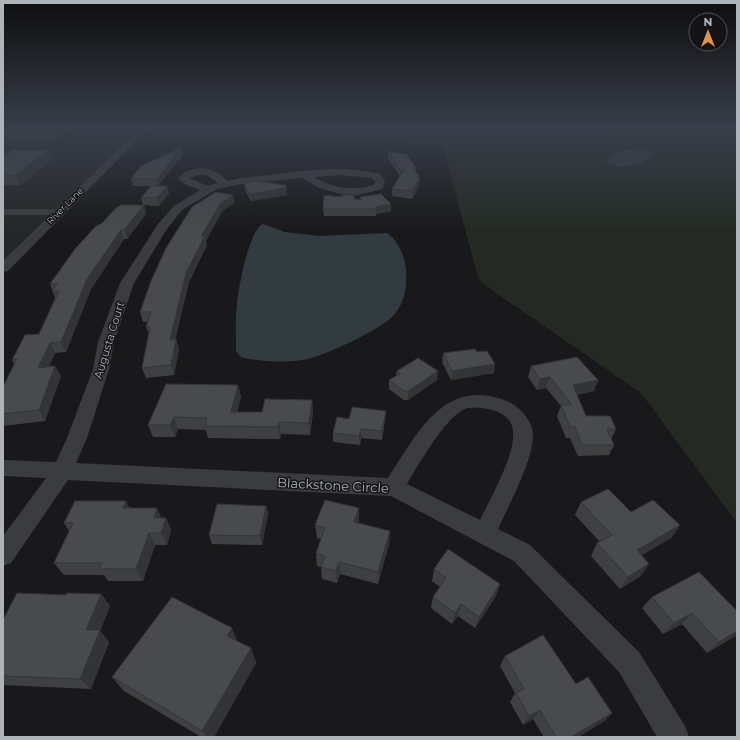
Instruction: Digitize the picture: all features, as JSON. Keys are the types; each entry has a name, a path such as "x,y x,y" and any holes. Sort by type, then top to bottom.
{"street":[{"name":"River Lane","path":"3,268 109,163"},
{"path":"208,190 188,182 183,178 186,174 203,171 212,173 225,184"},
{"name":"Augusta Court","path":"62,472 77,438 101,369 106,342 126,283 162,227 178,208 208,190 225,184 340,172 362,173 376,176 380,182 378,187 369,190 356,192 340,191 321,186 305,176"},
{"path":"3,212 58,212"},
{"path":"394,487 444,415 457,405 469,401 502,405 516,418 523,431 521,450 485,534"},
{"name":"Blackstone Circle","path":"3,468 394,487 522,553 629,662 674,737"},
{"path":"3,555 62,472"}],"shaded area":[{"path":"3,163 110,163 3,268"},
{"path":"447,163 737,163 737,523 641,393 479,281"},
{"path":"608,163 643,163 629,166 618,166"},
{"path":"263,224 285,232 319,236 387,233 398,245 403,255 405,265 405,289 403,300 397,311 386,322 377,328 340,347 308,359 275,361 256,360 241,357 236,351 236,316 238,297 249,248 258,228"}],"building":[{"path":"3,163 32,163 16,175 3,175"},
{"path":"149,163 170,163 157,179 131,179 141,166"},
{"path":"395,163 412,163 416,168 413,168 420,178 412,191 392,189 404,169 400,170"},
{"path":"256,181 286,185 286,188 250,194 244,183"},
{"path":"151,186 167,186 157,198 141,198"},
{"path":"216,192 233,195 221,203 201,236 205,236 186,273 170,340 176,339 171,365 142,368 150,327 146,327 151,312 140,312 151,281 166,248 192,207"},
{"path":"381,194 391,204 376,207 376,209 323,209 324,195 341,197 342,195 354,195 354,199 362,200 360,197"},
{"path":"121,205 144,205 124,230 121,230 87,279 61,342 50,343 38,368 55,366 39,410 3,414 3,387 17,359 12,360 25,335 39,334 59,291 52,291 57,284 50,284 75,249 95,227 102,223 116,208"},
{"path":"475,349 477,352 487,351 495,364 452,371 443,353"},
{"path":"577,357 598,380 573,385 586,416 610,416 616,429 607,429 614,445 582,445 575,427 570,427 561,405 572,405 550,377 540,379 531,366"},
{"path":"418,358 438,371 408,391 404,391 389,380 400,374 397,371"},
{"path":"166,384 238,385 231,412 262,412 265,399 312,400 309,423 279,422 278,427 205,426 207,418 174,417 170,425 148,425"},
{"path":"352,407 386,411 382,431 361,429 359,436 333,433 337,417 349,419"},
{"path":"608,489 631,512 653,500 680,525 637,550 649,564 628,577 597,543 612,535 581,502"},
{"path":"325,500 359,508 354,522 390,531 378,572 339,562 336,571 321,567 325,556 316,553 325,528 315,525"},
{"path":"75,501 126,501 123,508 157,508 154,518 166,518 161,533 149,533 136,569 99,569 102,563 54,563 73,523 64,523"},
{"path":"217,504 266,506 260,536 209,535"},
{"path":"448,549 500,584 479,617 461,604 455,613 433,597 446,578 434,569"},
{"path":"699,572 737,611 737,631 719,642 692,613 674,623 652,597"},
{"path":"17,593 66,595 67,593 101,594 86,630 100,630 80,679 3,676 3,620"},
{"path":"172,597 232,628 227,636 251,648 202,731 112,677"},
{"path":"543,635 576,684 588,677 612,713 571,737 556,737 540,710 529,716 516,693 524,689 505,656"}]}
